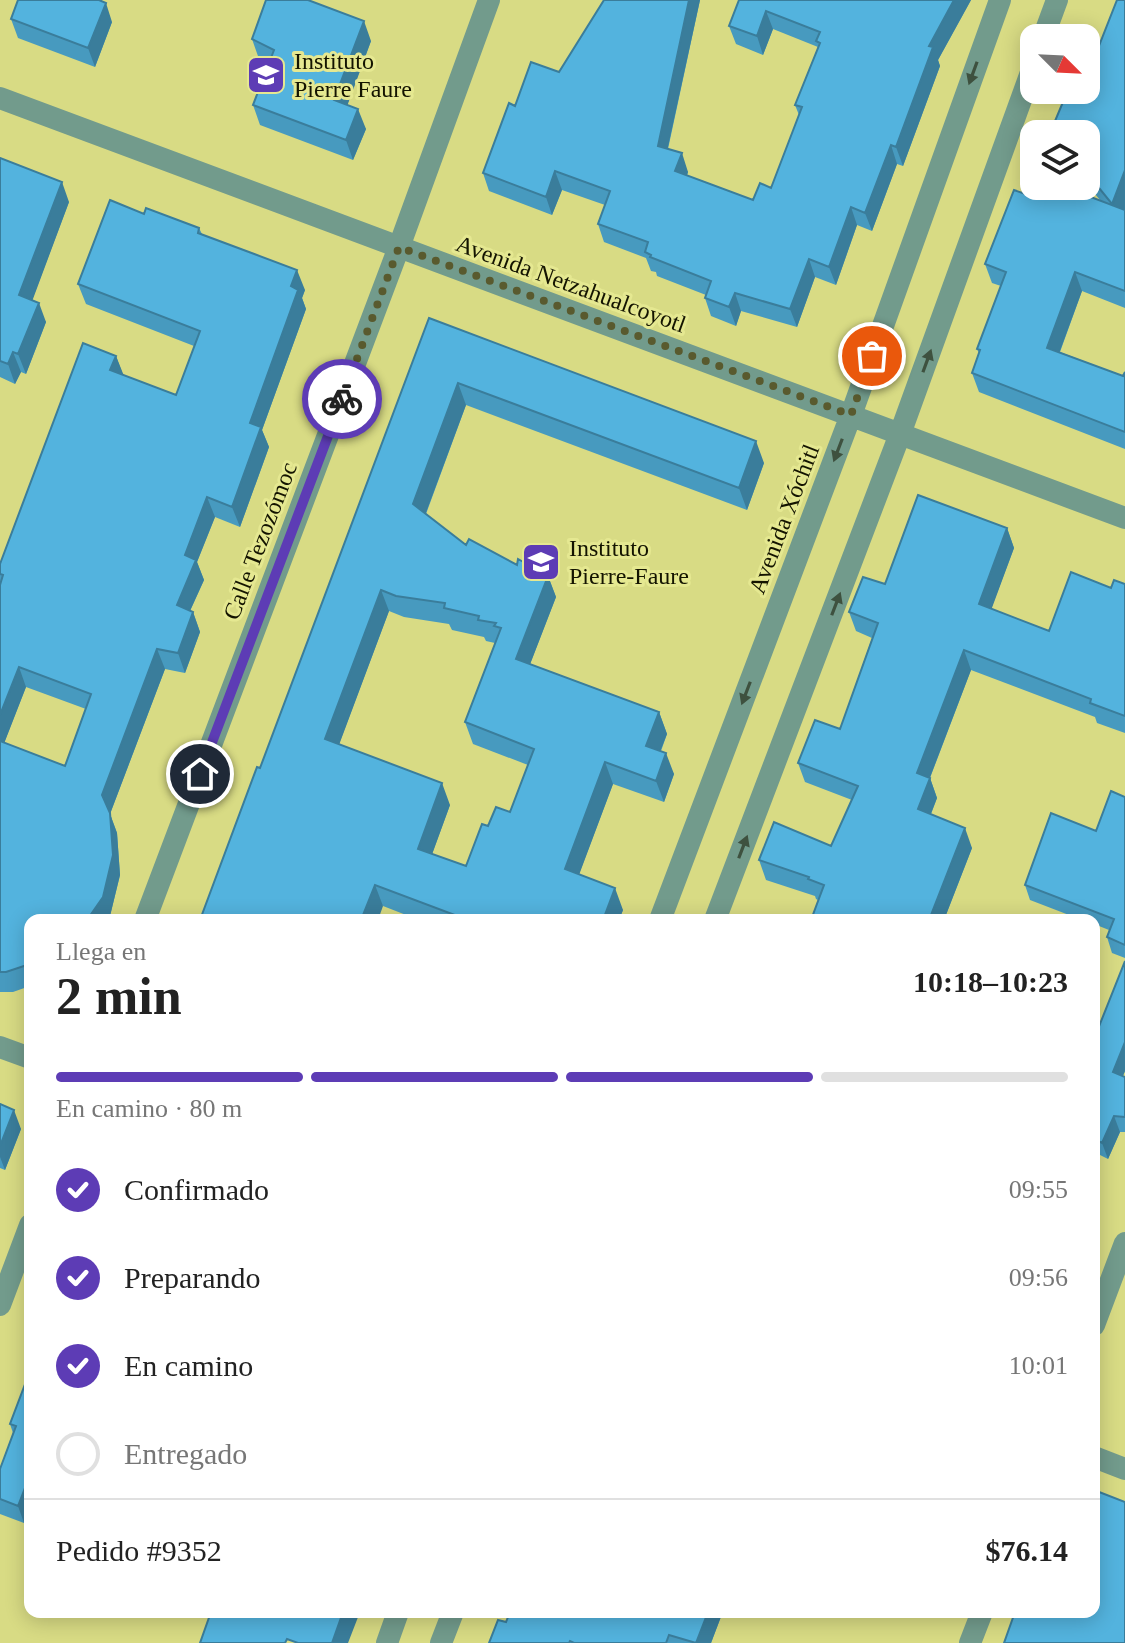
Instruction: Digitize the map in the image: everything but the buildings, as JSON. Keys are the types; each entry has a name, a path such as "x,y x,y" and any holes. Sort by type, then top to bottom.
{"street":[{"name":"Calle Tezozómoc","path":"147,914 489,0"},
{"name":"Avenida Xóchitl","path":"662,914 851,415 1000,0"},
{"path":"1048,24 1057,0"},
{"name":"Avenida Netzahualcoyotl","path":"0,98 1125,518"},
{"path":"717,914 900,434 1020,103"},
{"path":"0,1047 24,1056"},
{"path":"0,1305 24,1241"},
{"path":"1100,1309 1125,1243"},
{"path":"1100,1459 1125,1469"},
{"path":"387,1643 396,1618"},
{"path":"441,1643 451,1618"},
{"path":"970,1643 980,1618"}],"way so far":[{"path":"342,399 399,247 851,415 872,356"}],"place":[{"name":"Instituto Pierre Faure","path":"266,75"},
{"name":"Instituto Pierre-Faure","path":"541,562"}],"route":[{"path":"200,774 342,399"}]}
